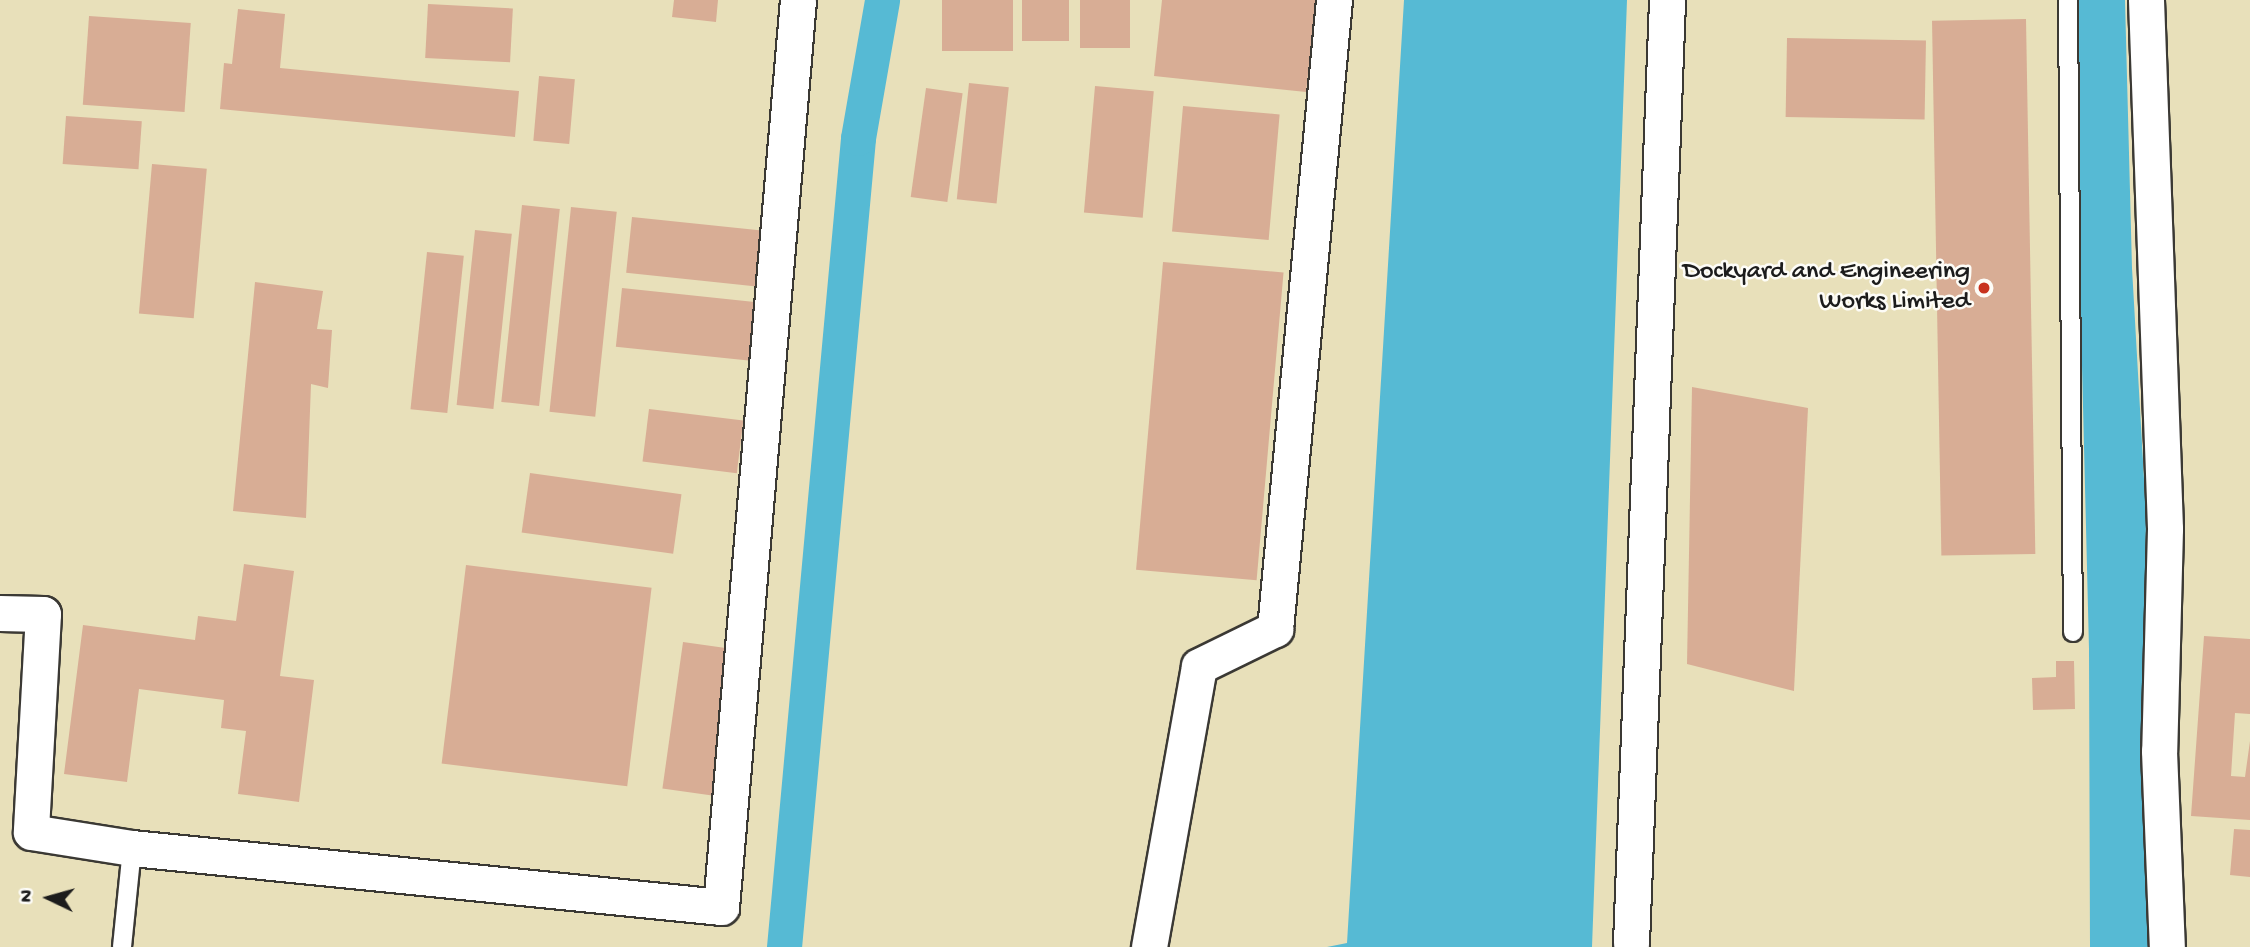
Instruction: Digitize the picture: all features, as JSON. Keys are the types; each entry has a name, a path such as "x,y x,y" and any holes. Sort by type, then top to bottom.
{"street":[{"path":"0,613 43,614 31,832 132,848 721,907 799,0"},
{"path":"1149,947 1199,666 1275,629 1334,0"},
{"path":"1631,943 1667,0"},
{"path":"2146,0 2165,529 2159,751 2167,947"}],"lane":[{"path":"2068,0 2073,632"},
{"path":"122,947 132,848"}],"water":[{"path":"1404,0 1627,0 1592,947 1327,947 1347,943"},
{"path":"2073,0 2125,0 2132,268 2146,514 2144,755 2156,947 2090,947 2089,649"}],"building":[{"path":"674,0 718,0 716,22 672,17"},
{"path":"942,0 1013,0 1013,51 942,51"},
{"path":"1022,0 1069,0 1069,41 1022,41"},
{"path":"1080,0 1130,0 1130,48 1080,48"},
{"path":"1162,0 1316,0 1306,92 1154,76"},
{"path":"428,4 513,8 510,62 425,58"},
{"path":"238,9 285,14 280,68 519,91 515,137 220,109 224,63 232,64"},
{"path":"89,16 191,23 185,112 83,105"},
{"name":"Dockyard and Engineering Works Limited","path":"2026,19 2035,554 1941,556 1932,21"},
{"path":"1787,38 1926,40 1925,119 1786,117"},
{"path":"539,76 575,79 569,144 533,141"},
{"path":"969,83 1009,87 997,204 957,199"},
{"path":"1095,86 1154,91 1143,218 1084,213"},
{"path":"926,88 963,93 947,202 911,197"},
{"path":"1183,106 1280,114 1269,240 1172,232"},
{"path":"66,116 142,121 138,169 63,164"},
{"path":"152,164 207,169 194,318 139,313"},
{"path":"522,205 560,209 539,406 501,402"},
{"path":"571,207 617,212 595,417 549,412"},
{"path":"632,217 767,231 761,287 626,273"},
{"path":"475,230 512,234 493,409 457,405"},
{"path":"427,252 464,256 447,413 410,409"},
{"path":"1163,262 1284,273 1257,580 1136,570"},
{"path":"255,282 323,291 317,329 332,330 328,388 311,384 306,518 233,511"},
{"path":"622,288 764,303 758,362 616,347"},
{"name":"Dockyard and Engineering Works Limited","path":"1692,387 1808,408 1794,691 1687,664"},
{"path":"649,409 743,421 737,473 643,462"},
{"path":"530,473 682,494 673,554 522,532"},
{"path":"244,564 294,571 280,676 314,680 299,802 238,794 246,731 221,728 224,700 139,689 127,782 64,774 83,625 195,640 198,616 236,621"},
{"path":"466,565 652,588 627,786 442,764"},
{"path":"2204,636 2250,639 2250,714 2235,713 2231,776 2245,777 2250,741 2250,820 2191,816"},
{"path":"683,642 734,649 714,796 662,789"},
{"path":"2056,661 2074,661 2075,709 2033,710 2032,678 2056,677"},
{"path":"2234,829 2250,830 2250,877 2230,875"}],"waterway":[{"path":"784,947 858,138 882,0"}],"place":[{"name":"Dockyard and Engineering Works Limited","path":"1984,288"}]}
